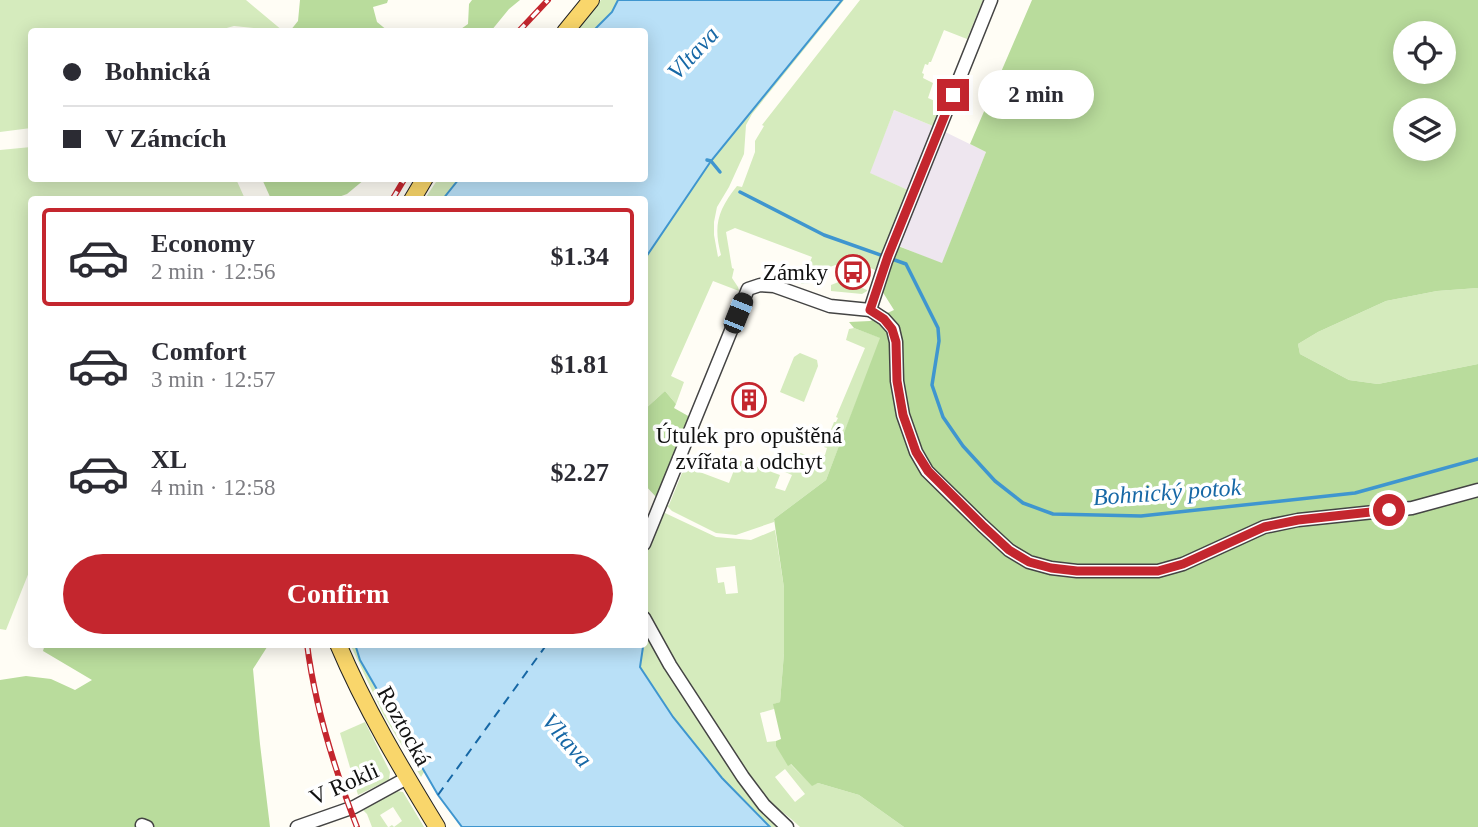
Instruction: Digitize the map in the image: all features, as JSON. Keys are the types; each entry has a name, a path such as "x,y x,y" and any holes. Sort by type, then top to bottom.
{"main road":[{"path":"568,28 590,0"},
{"name":"Roztocká","path":"340,648 361,696 436,827"}],"street":[{"path":"870,310 888,258 991,0"},
{"path":"648,534 748,289 761,285 774,286 830,306 870,310 884,319 892,329 896,342 897,381 903,415 916,452 928,471 982,525 1009,550 1029,562 1077,571 1158,571 1183,564 1264,527 1298,520 1412,508 1478,491"},
{"path":"648,625 670,665 743,777 764,805 787,827"},
{"name":"V Rokli","path":"297,827 354,807 407,778"}],"shaded area":[{"path":"894,110 986,152 942,264 887,241 908,190 869,173"}],"green space":[{"path":"0,0 246,0 279,28 28,28 28,128 0,132"},
{"path":"300,0 388,0 387,3 373,7 377,22 384,28 292,28 298,21"},
{"path":"472,0 520,0 493,28 462,28 468,24 469,4"},
{"path":"601,0 618,0 612,12 596,28 576,28"},
{"path":"844,0 746,125 744,154 717,207 714,235 718,257 721,255 717,235 721,210 737,186 742,187 755,152 755,141 764,126 762,125 860,0 983,0 967,39 944,30 931,62 925,64 923,78 933,83 928,98 942,104 933,126 894,110 870,173 908,190 875,270 853,263 840,264 819,272 817,280 801,284 812,257 735,228 726,232 734,269 732,278 739,291 713,281 671,376 684,382 676,404 665,391 648,406 648,254 711,161"},
{"path":"1032,0 1478,0 1478,288 1437,291 1386,301 1298,344 1300,354 1349,380 1378,384 1478,364 1478,827 904,827 859,795 818,783 812,786 791,764 788,766 776,746 776,741 781,739 773,704 780,702 784,653 784,588 774,519 826,480 880,338 854,328 849,322 870,321 894,310 882,291 898,246 942,263 986,152 970,144"},
{"path":"28,147 28,182 237,182 244,196 28,196 28,575 6,630 0,629 0,150"},
{"path":"263,182 361,182 341,196 270,196"},
{"path":"436,182 457,182 445,196 427,196"},
{"path":"841,281 867,291 862,294 831,291 831,285"},
{"path":"1478,288 1478,364 1378,384 1349,380 1300,354 1298,344 1386,301 1437,291"},
{"path":"854,328 881,338 826,480 774,519 774,522 736,535 716,533 667,506 682,473 689,468 729,483 738,460 780,475 775,488 785,491 792,475 783,471 785,467 799,467 801,461 792,456 792,450 817,459 819,455 825,455 827,448 824,447 865,348 846,340 849,329"},
{"path":"800,353 817,360 818,366 804,402 780,392 794,357"},
{"path":"665,391 676,404 674,408 690,417 657,498 648,488 648,406"},
{"path":"665,513 716,537 751,540 775,530 784,588 784,653 780,702 774,704 774,709 760,713 767,742 776,741 786,759 812,785 818,783 859,795 904,827 800,827 761,796 667,654 648,618 648,542 660,516","holes":["735,566 738,593 726,594 724,582 718,583 716,568","785,769 805,794 795,802 775,777"]},
{"path":"648,634 781,827 770,827 722,778 673,717 640,667 643,648 648,648"},
{"path":"44,648 266,648 253,669 270,827 0,827 0,680 26,676 51,679 75,690 92,680 43,651"},
{"path":"352,648 356,648 360,660 426,769 421,777 383,714"},
{"path":"365,722 390,772 389,780 358,795 340,733"},
{"path":"396,791 403,792 424,827 394,827 402,821 393,807 380,815 388,827 372,827 367,814 361,808"}],"water":[{"name":"Vltava","path":"618,0 842,0 711,161 648,254 648,196 445,196 457,182 648,182 648,28 596,28 612,12"},
{"name":"Vltava","path":"356,648 643,648 640,667 673,717 722,778 770,827 462,827 438,795 360,660"}],"waterway":[{"name":"Bohnický potok","path":"707,160 720,172"},
{"name":"Bohnický potok","path":"740,192 824,235 906,264 938,328 939,341 932,385 943,417 963,446 995,481 1023,503 1053,514 1141,516 1355,493 1478,459"}],"ferry route":[{"path":"438,795 544,648"}],"railway":[{"path":"522,28 548,0"},
{"path":"394,196 403,182"},
{"path":"308,648 326,737 357,827"}],"place":[{"name":"Zámky","path":"853,272"},
{"name":"Útulek pro opuštěná zvířata a odchyt","path":"749,400"}],"route":[{"path":"953,95 888,256 870,310 884,319 892,329 896,342 897,381 903,415 916,452 928,471 982,525 1009,550 1029,562 1051,568 1077,571 1158,571 1183,564 1264,527 1298,520 1389,510"}]}
